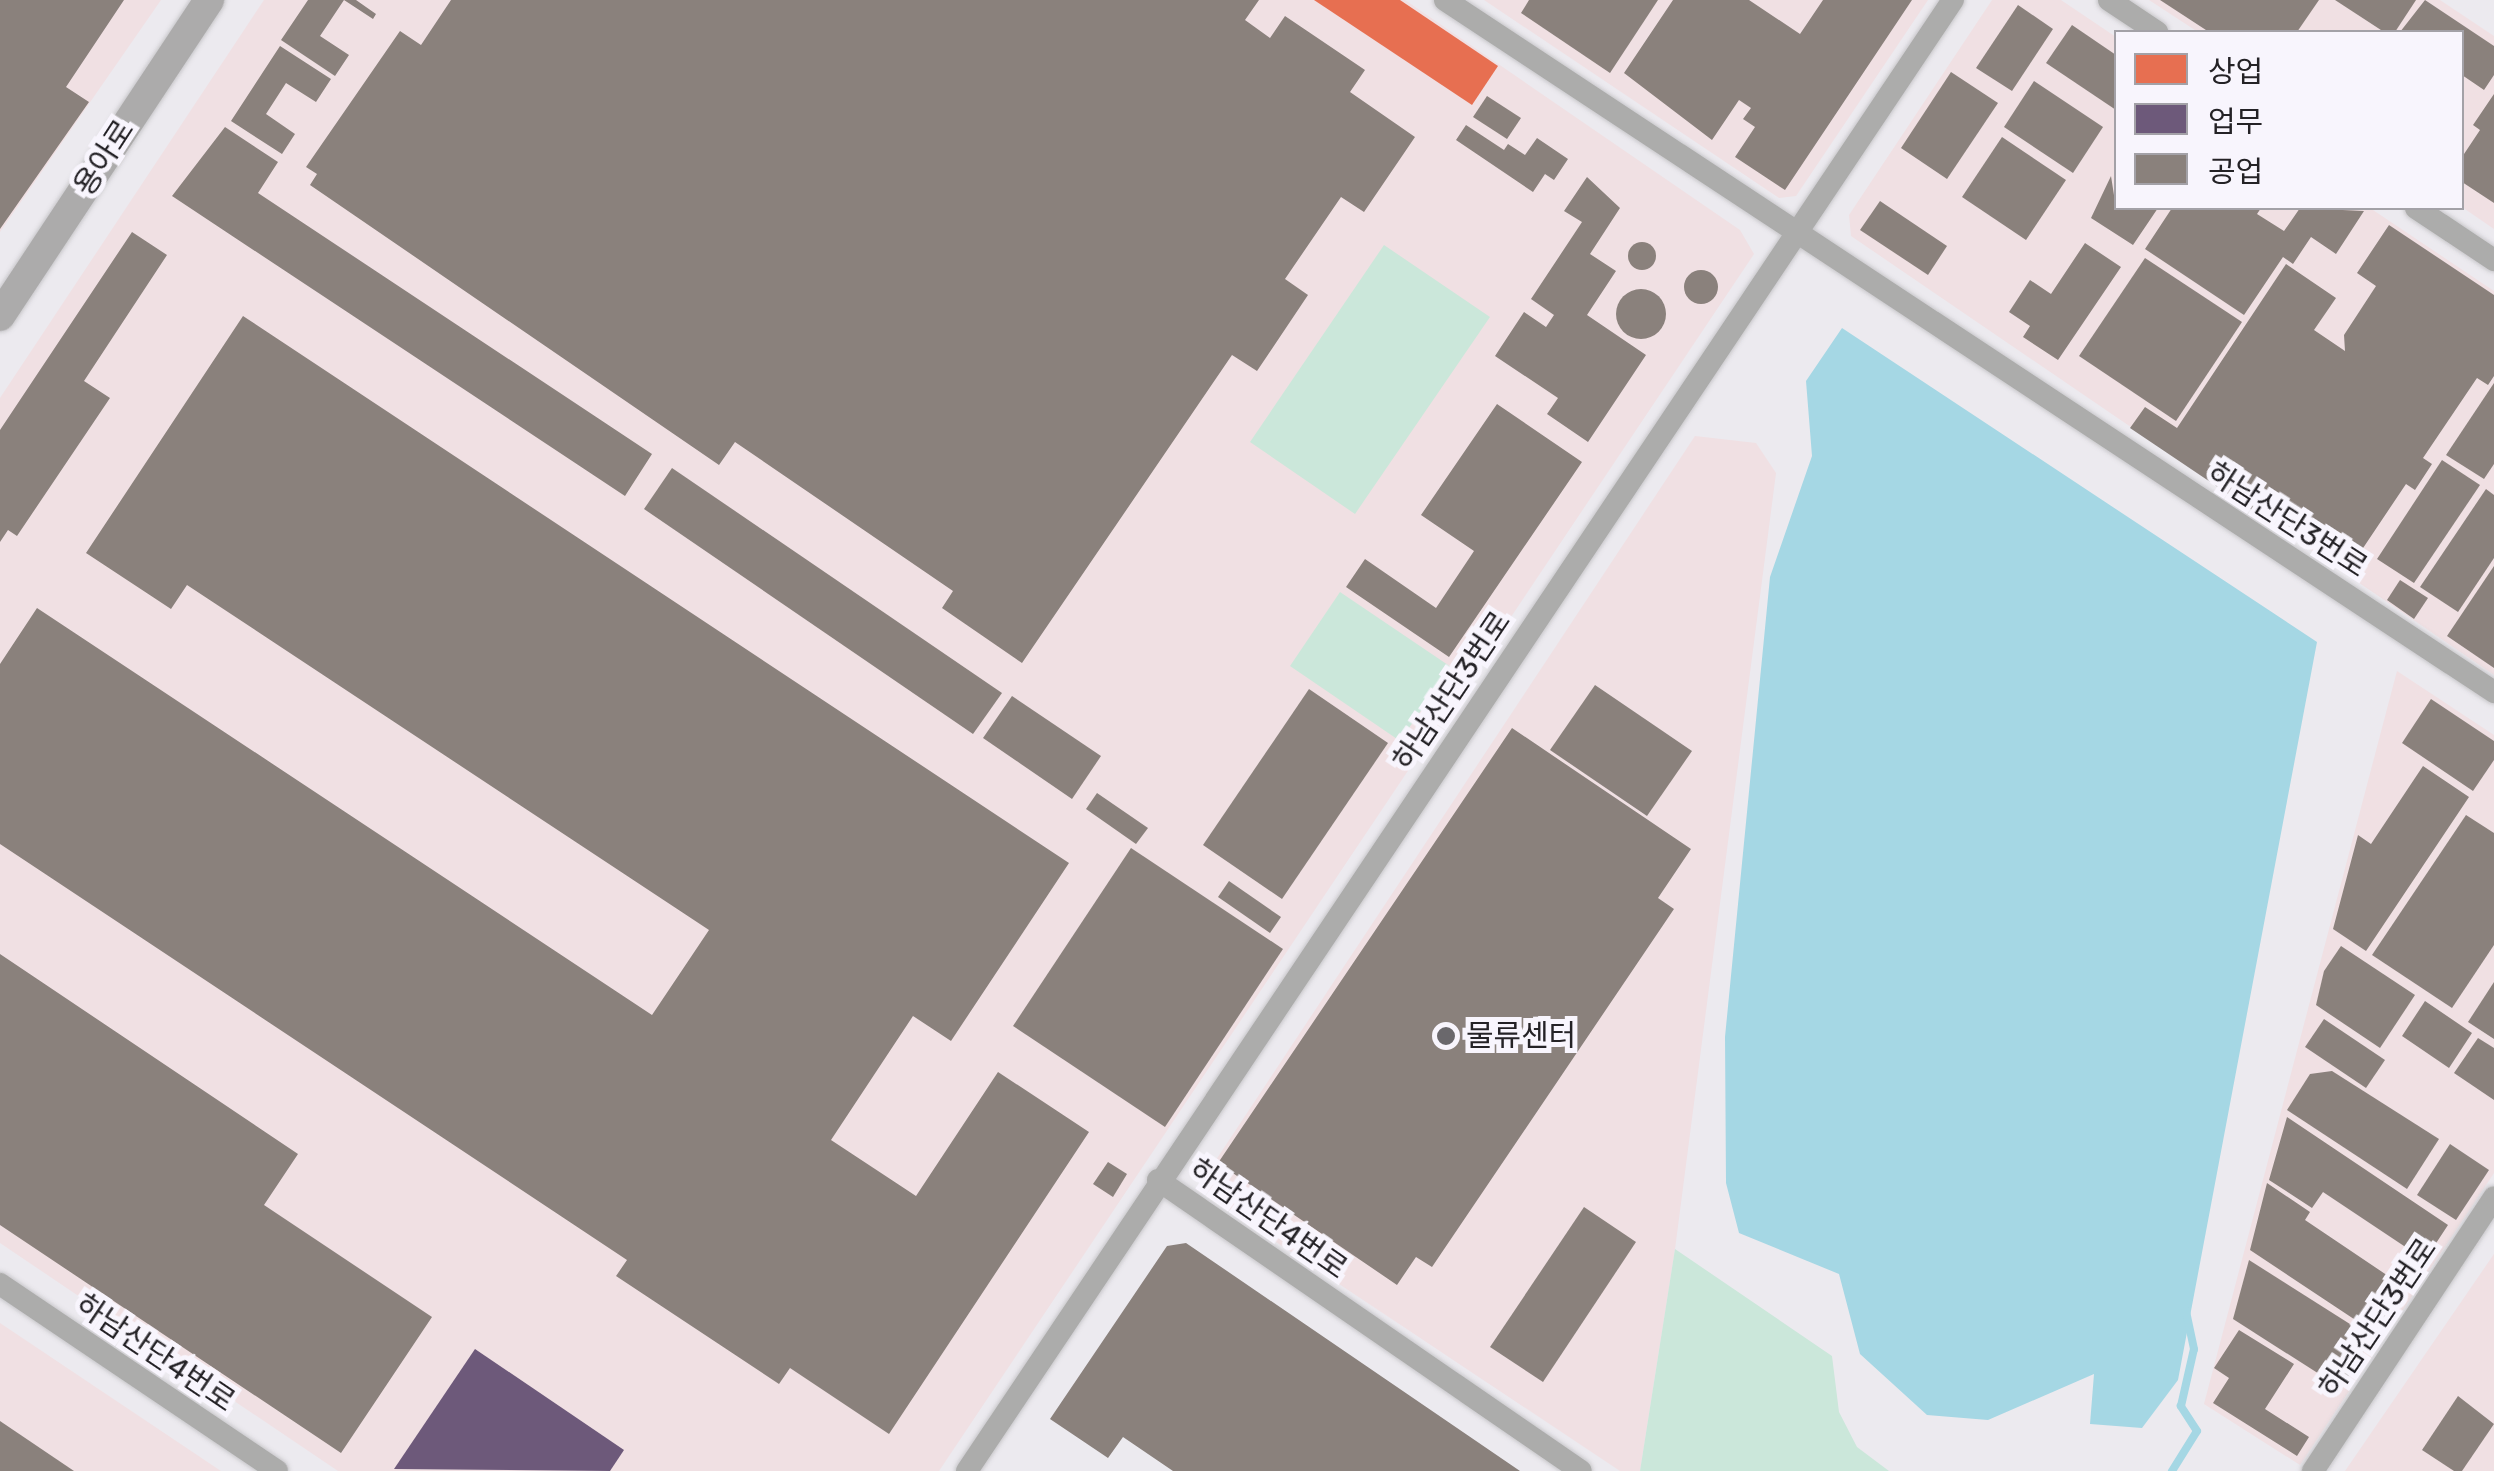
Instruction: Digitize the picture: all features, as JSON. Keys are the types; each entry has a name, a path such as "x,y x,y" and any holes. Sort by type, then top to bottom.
{"street":[{"name":"용아로","path":"0,316 209,0"},
{"name":"하남산단3번로","path":"1445,0 2494,692"},
{"name":"하남산단3번로","path":"1158,1180 1953,0"},
{"path":"2109,0 2154,30"},
{"path":"2419,210 2494,260"},
{"name":"하남산단4번로","path":"967,1471 1158,1180 1581,1471"},
{"name":"하남산단3번로","path":"2313,1471 2494,1198"},
{"name":"하남산단4번로","path":"0,1284 278,1471"}],"shaded area":[{"path":"0,0 161,0 0,232"},
{"path":"264,0 1405,0 1740,230 1754,254 939,1471 338,1471 0,1243 0,398"},
{"path":"1484,0 1928,0 1796,196 1779,198"},
{"path":"1992,0 2061,0 2114,36 2114,210 2373,210 2494,291 2494,675 1851,236 1849,215"},
{"path":"2149,0 2440,0 2494,36 2494,229 2464,208 2464,30 2195,30"},
{"path":"1695,436 1756,443 1776,473 1675,1249 1640,1471 1620,1471 1234,1214 1200,1184"},
{"path":"2397,671 2494,735 2494,1173 2300,1465 2204,1404"},
{"path":"2494,1254 2494,1471 2345,1471"},
{"path":"0,1323 221,1471 0,1471"}],"green space":[{"path":"1384,245 1490,317 1355,514 1250,442"},
{"path":"1340,592 1451,667 1400,741 1290,666"},
{"path":"1675,1249 1832,1356 1839,1412 1857,1447 1889,1471 1640,1471"}],"water":[{"path":"1842,328 2317,642 2178,1380 2142,1428 2090,1424 2094,1374 1988,1420 1927,1415 1860,1354 1839,1274 1739,1233 1726,1183 1725,1037 1770,577 1812,456 1806,381"}],"building: 상업":[{"path":"1314,0 1400,0 1498,66 1472,105"}],"building: 업무":[{"path":"475,1349 624,1450 610,1471 394,1469"}],"building: 공업":[{"path":"0,0 124,0 66,87 89,102 0,229"},
{"path":"308,0 344,0 320,36 349,55 335,76 281,40"},
{"path":"344,0 356,0 376,14 373,19"},
{"path":"451,0 1259,0 1245,20 1270,38 1285,16 1365,70 1350,92 1415,137 1364,212 1341,197 1285,279 1308,295 1257,371 1232,355 1022,663 942,608 953,591 735,442 719,465 310,185 317,174 306,167 400,31 421,45"},
{"path":"1529,0 1658,0 1610,73 1521,13"},
{"path":"1673,0 1749,0 1800,34 1823,0 1912,0 1785,190 1735,157 1755,127 1743,119 1751,108 1739,100 1712,140 1624,73"},
{"path":"2160,0 2319,0 2298,30 2206,30"},
{"path":"2335,0 2416,0 2396,30 2381,30"},
{"path":"2425,0 2494,46 2494,75 2484,90 2464,76 2464,30 2402,30"},
{"path":"2018,5 2053,29 2012,91 1976,68"},
{"path":"2072,25 2114,54 2114,109 2046,63"},
{"path":"280,46 331,79 316,102 286,83 266,114 295,134 282,154 231,121"},
{"path":"1951,72 1998,103 1947,179 1901,148"},
{"path":"2034,81 2103,127 2073,173 2004,127"},
{"path":"2494,94 2494,203 2464,183 2464,154 2480,130 2473,125"},
{"path":"1487,96 1521,118 1507,139 1473,117"},
{"path":"1466,125 1504,150 1508,144 1525,155 1537,138 1568,159 1554,180 1545,174 1533,192 1456,140"},
{"path":"225,127 278,162 258,193 652,454 625,496 172,196"},
{"path":"2002,137 2066,180 2026,240 1962,197"},
{"path":"2111,176 2114,210 2157,210 2133,245 2091,218"},
{"path":"1587,177 1620,208 1590,254 1616,271 1587,315 1646,355 1588,442 1547,414 1558,398 1495,356 1524,312 1546,327 1554,315 1531,299 1582,222 1564,211"},
{"path":"1880,201 1947,246 1928,275 1860,230"},
{"path":"2171,210 2260,210 2257,214 2284,231 2299,210 2364,211 2336,254 2311,237 2293,264 2283,257 2244,315 2145,249"},
{"path":"2389,225 2494,295 2494,376 2488,385 2477,378 2423,458 2432,464 2415,490 2406,484 2351,566 2309,538 2304,545 2130,428 2145,407 2177,428 2286,264 2336,298 2314,330 2345,351 2344,335 2376,286 2357,273"},
{"path":"132,232 167,255 84,381 110,398 17,536 8,530 0,542 0,430"},
{"path":"1642,242 1652,246 1656,256 1652,266 1642,270 1632,266 1628,256 1632,246"},
{"path":"2085,243 2121,267 2058,360 2023,337 2030,326 2009,312 2030,280 2051,294"},
{"path":"2145,258 2242,322 2176,421 2079,356"},
{"path":"1701,270 1713,275 1718,287 1713,299 1701,304 1689,299 1684,287 1689,275"},
{"path":"1641,289 1658,297 1666,314 1658,331 1641,339 1624,331 1616,314 1624,297"},
{"path":"243,316 1069,863 951,1041 913,1016 831,1140 916,1196 998,1072 1089,1132 889,1434 790,1368 779,1384 616,1276 627,1260 0,844 0,664 37,608 652,1015 709,930 187,585 171,609 86,553"},
{"path":"2494,383 2494,464 2484,479 2446,455"},
{"path":"1497,404 1582,462 1449,657 1346,587 1365,559 1436,608 1474,551 1421,515"},
{"path":"2442,460 2480,485 2414,583 2377,559"},
{"path":"672,468 1002,693 973,734 644,509"},
{"path":"2486,489 2494,495 2494,558 2458,612 2420,587"},
{"path":"2494,566 2494,668 2447,636"},
{"path":"2400,580 2428,598 2414,619 2387,600"},
{"path":"1595,685 1692,751 1647,816 1550,750"},
{"path":"1309,689 1388,743 1282,899 1203,845"},
{"path":"1012,696 1101,756 1072,799 983,738"},
{"path":"2431,699 2494,741 2494,760 2473,791 2402,743"},
{"name":"물류센터","path":"1512,728 1691,849 1658,898 1674,909 1432,1267 1416,1257 1397,1285 1218,1163"},
{"path":"2423,766 2469,797 2366,951 2333,929 2358,835 2371,844"},
{"path":"1097,793 1148,828 1136,844 1086,809"},
{"path":"2466,815 2494,833 2494,945 2452,1008 2372,955"},
{"path":"1131,848 1283,949 1165,1127 1013,1026"},
{"path":"1229,881 1281,917 1270,933 1218,897"},
{"path":"2341,946 2415,995 2380,1048 2316,1005 2324,971"},
{"path":"0,954 298,1154 264,1205 432,1317 341,1453 0,1225"},
{"path":"2494,982 2494,1039 2468,1022"},
{"path":"2425,1001 2472,1033 2449,1068 2402,1036"},
{"path":"2324,1019 2385,1060 2366,1088 2305,1047"},
{"path":"2478,1038 2494,1048 2494,1100 2454,1073"},
{"path":"2332,1071 2439,1139 2407,1189 2287,1110 2310,1074"},
{"path":"2287,1117 2448,1225 2425,1260 2323,1192 2312,1208 2269,1180"},
{"path":"2450,1144 2489,1170 2456,1220 2417,1195"},
{"path":"1108,1162 1127,1174 1113,1197 1093,1184"},
{"path":"2267,1183 2310,1212 2305,1220 2406,1288 2375,1333 2250,1250"},
{"path":"1584,1207 1636,1242 1543,1382 1490,1347"},
{"path":"1186,1243 1520,1471 1173,1471 1123,1437 1108,1458 1050,1419 1167,1246"},
{"path":"2249,1260 2372,1338 2341,1388 2233,1319"},
{"path":"2239,1330 2294,1364 2265,1409 2309,1437 2297,1456 2213,1403 2229,1378 2214,1368"},
{"path":"2458,1396 2494,1424 2462,1471 2454,1471 2422,1450"},
{"path":"0,1421 74,1471 0,1471"}],"waterway":[{"path":"2172,1471 2197,1431 2181,1406 2194,1349 2186,1311"}],"place":[{"name":"물류센터","path":"1446,1036"}]}
